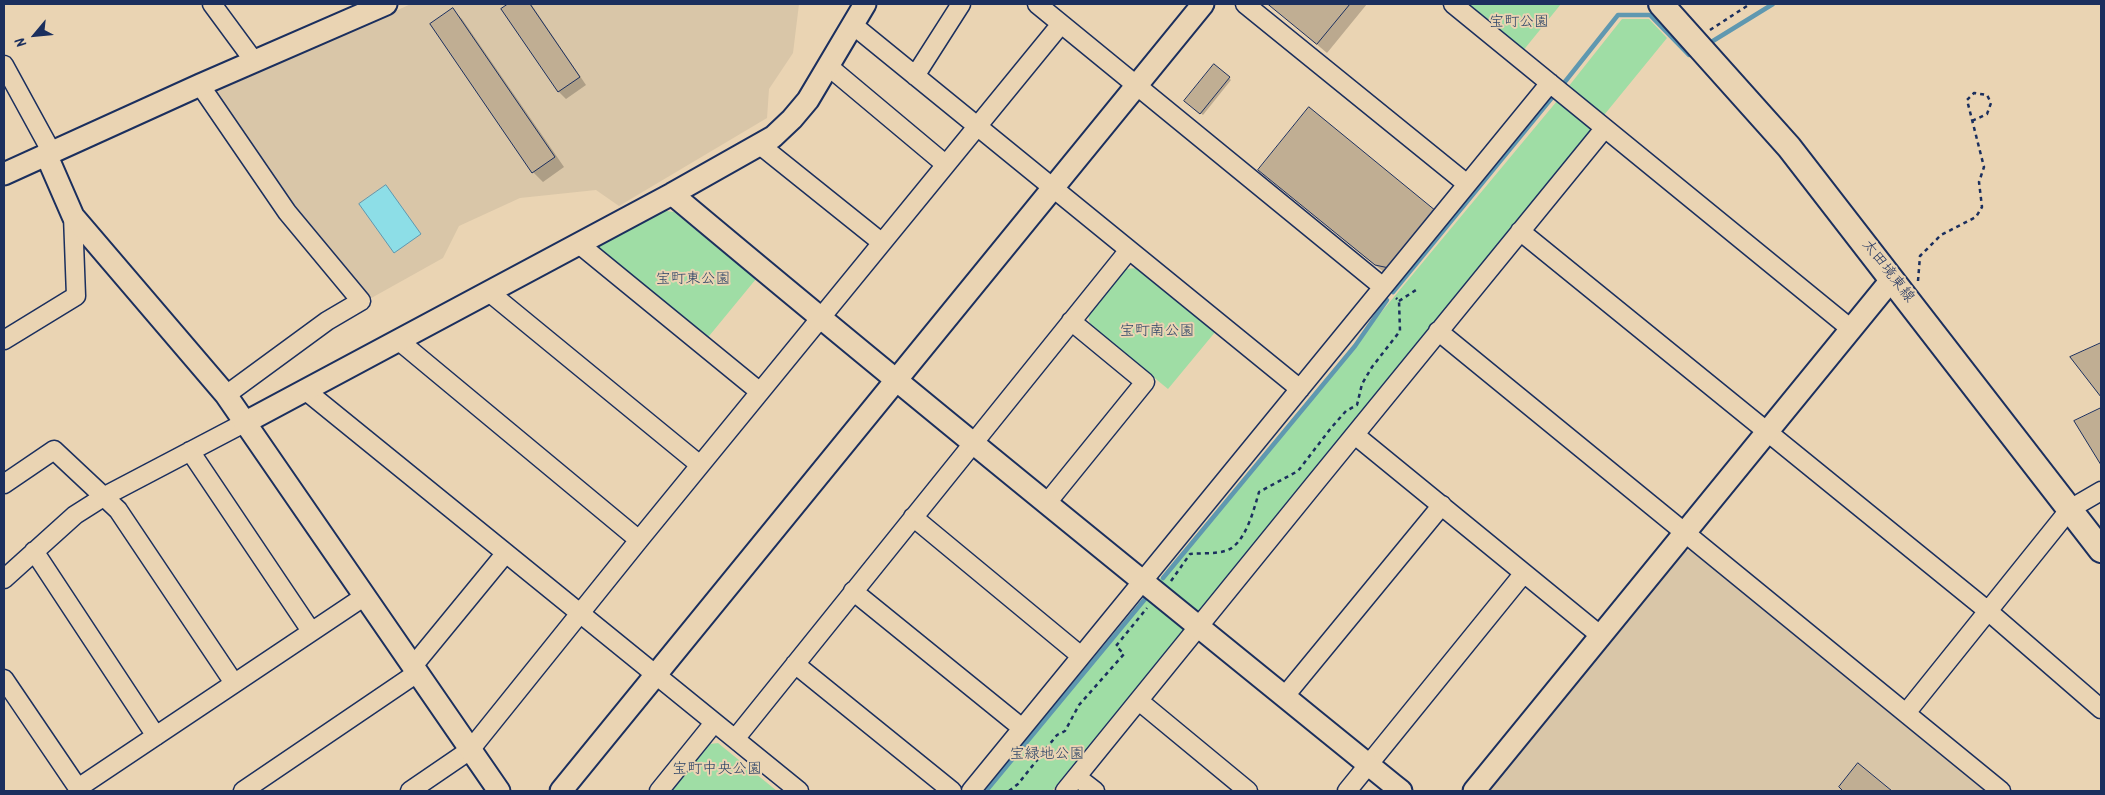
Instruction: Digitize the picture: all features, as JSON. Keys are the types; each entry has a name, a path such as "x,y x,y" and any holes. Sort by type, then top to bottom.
{"main road":[{"name":"太田境東線","path":"1661,4 1789,147 2101,550"}],"street":[{"path":"212,4 254,61"},
{"path":"4,174 48,152 386,4"},
{"path":"4,579 75,515 105,496 579,244 773,137 792,120 808,100 865,4"},
{"path":"916,76 961,4"},
{"path":"1037,4 1383,287"},
{"path":"561,791 656,677 895,380 1203,4"},
{"path":"1245,4 1467,184"},
{"path":"1453,4 1851,329"},
{"path":"410,791 470,750 945,164 1061,24"},
{"path":"852,25 1300,389"},
{"path":"828,66 945,164"},
{"path":"5,71 48,152 73,216 226,395 499,791"},
{"path":"971,791 1550,83"},
{"path":"200,85 287,212 361,301 327,322 226,395"},
{"path":"1065,791 1604,129"},
{"path":"760,145 882,242"},
{"path":"672,194 972,444 1143,580 1401,791"},
{"path":"4,340 76,296 73,216"},
{"path":"1520,231 1988,610 2101,710"},
{"path":"579,244 760,392"},
{"path":"734,739 1129,250"},
{"path":"1474,791 1892,279"},
{"path":"488,292 700,465"},
{"path":"1046,504 1145,382 1071,321"},
{"path":"1438,331 1684,534 2001,791"},
{"path":"398,340 639,540"},
{"path":"305,390 656,677 799,791"},
{"path":"1355,434 1601,636"},
{"path":"4,484 54,450 118,510 234,683"},
{"path":"190,451 311,631"},
{"path":"1906,714 2070,510 2101,491"},
{"path":"1284,697 1442,506"},
{"path":"913,517 1082,656"},
{"path":"34,551 156,736"},
{"path":"243,791 415,670 505,554"},
{"path":"1347,791 1524,573"},
{"path":"853,591 1022,728"},
{"path":"5,684 79,790 364,596"},
{"path":"795,664 952,791"},
{"path":"1139,700 1248,791"},
{"path":"659,791 714,723"},
{"path":"1076,777 1095,791"}],"path":[{"path":"1699,45 1750,4"},
{"path":"1920,315 1918,271 1920,256 1942,235 1976,217 1982,207 1979,182 1984,167 1972,121 1967,100 1974,93 1987,95 1991,103 1987,114 1972,121"},
{"path":"1009,791 1018,784 1058,735 1065,731 1079,705 1124,654 1116,646 1178,574 1190,554 1227,551 1236,544 1248,524 1259,492 1298,472 1331,428 1346,411 1357,405 1365,378 1400,331 1399,301 1383,287"},
{"path":"1399,301 1416,290"}],"shaded area":[{"path":"411,4 799,4 793,53 769,89 767,118 619,206 596,190 520,198 459,226 443,258 366,301 290,210 211,94"},
{"path":"1693,550 1992,791 1489,791 1682,552"}],"green space":[{"name":"宝町公園","path":"1462,4 1561,4 1522,52"},
{"name":"宝緑地公園","path":"1622,19 1649,19 1667,38 1052,791 983,791 1557,101"},
{"name":"宝町東公園","path":"659,210 674,212 756,279 705,341 597,253 598,242"},
{"name":"宝町南公園","path":"1137,268 1216,331 1168,389 1090,325 1088,314 1125,269"},
{"name":"宝町中央公園","path":"718,743 777,791 672,791 710,744"}],"water":[{"path":"386,185 421,234 394,253 359,204"}],"building":[{"path":"508,4 530,4 580,77 558,92 501,9"},
{"path":"1268,4 1350,4 1317,44"},
{"path":"453,8 555,157 532,173 430,24"},
{"path":"1214,64 1230,77 1200,114 1184,101"},
{"path":"1309,107 1436,211 1389,268 1375,265 1258,170"},
{"path":"2101,343 2101,397 2070,357"},
{"path":"2101,408 2101,465 2074,421"},
{"path":"1858,763 1892,791 1843,791 1839,787"}],"waterway":[{"path":"1708,44 1773,4"},
{"path":"1560,88 1618,15 1650,15 1689,55 1694,52"},
{"path":"1393,292 1555,94"},
{"path":"1163,578 1355,346 1387,300"},
{"path":"986,791 1145,599"}]}
